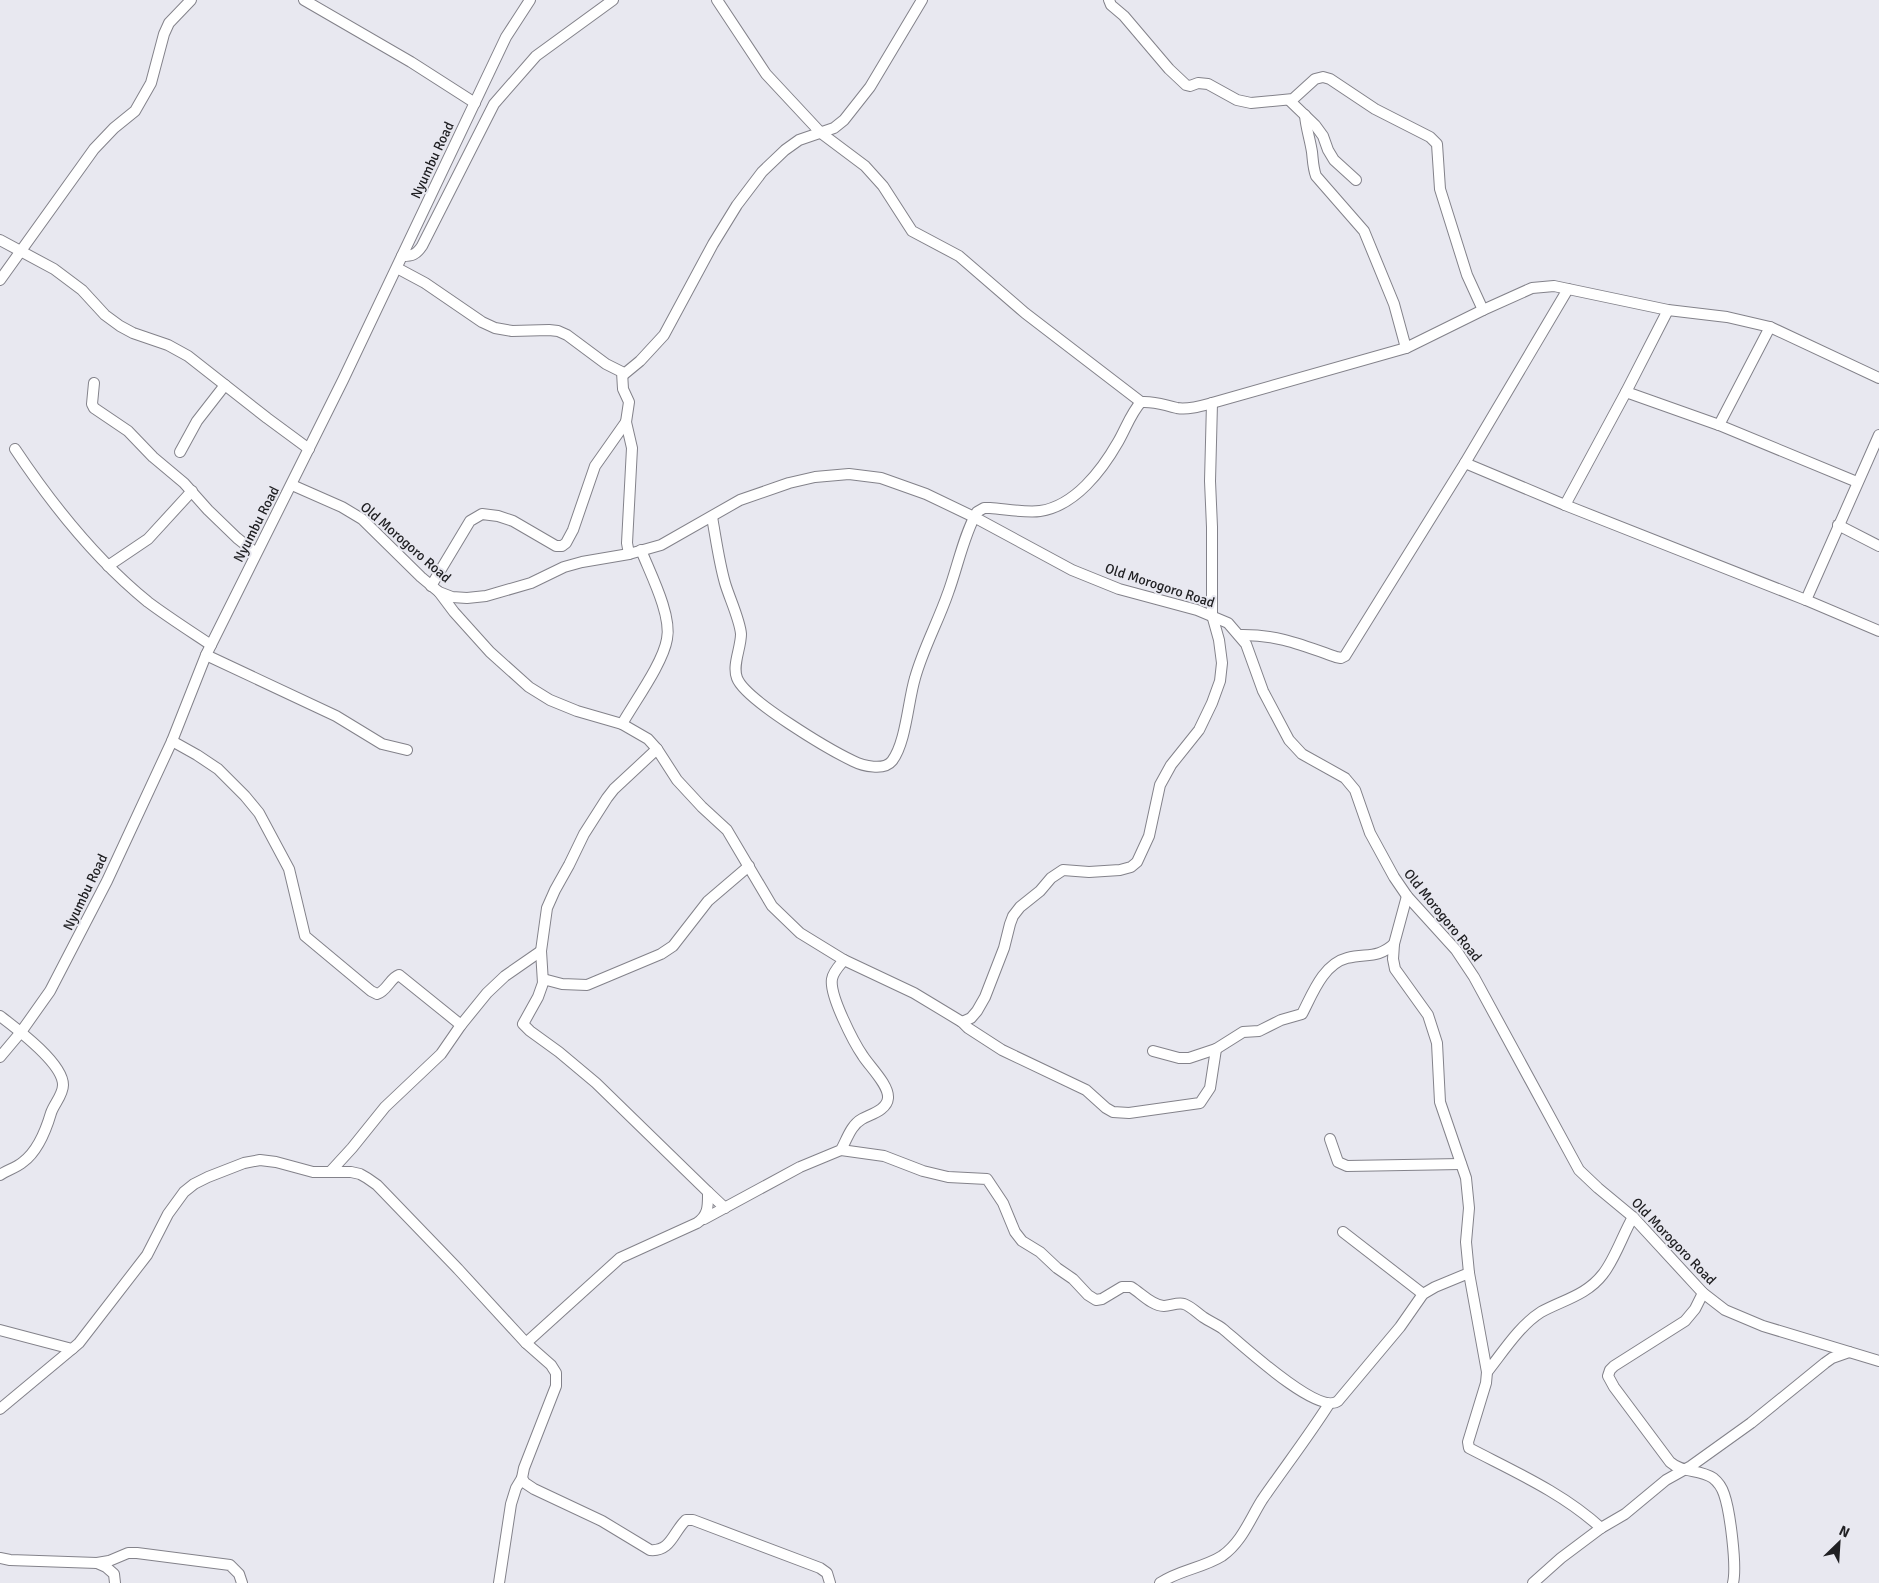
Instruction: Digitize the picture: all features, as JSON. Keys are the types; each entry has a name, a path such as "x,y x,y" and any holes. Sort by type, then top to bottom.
{"street":[{"path":"0,280 94,149 114,128 135,111 151,83 169,22 191,0"},
{"path":"304,0 412,62 474,103"},
{"name":"Nyumbu Road","path":"0,1057 21,1032 50,990 107,881 172,741 206,655 292,485 506,37 530,0"},
{"path":"402,256 412,256 422,246 494,104 536,56 613,0"},
{"path":"717,0 766,74 820,133 866,166 883,186 912,231 958,256 1025,313 1141,402 1154,401 1177,408 1188,408 1212,403 1406,348 1532,288 1554,286 1668,310 1727,317 1770,327 1879,378"},
{"path":"623,375 640,361 664,336 713,244 737,205 762,172 784,150 799,140 834,128 844,120 870,87 922,0"},
{"path":"1109,0 1169,70 1186,85 1208,84 1237,100 1251,103 1292,100 1315,79 1323,77 1330,79 1375,109 1430,137 1437,144 1440,189 1467,275 1483,310"},
{"path":"1289,100 1323,136 1334,160 1356,180"},
{"path":"1305,115 1307,134 1312,151 1313,168 1316,176 1364,231 1394,304 1406,348"},
{"path":"0,240 54,269 82,290 105,316 120,326 181,352 309,449"},
{"path":"397,268 424,283 482,322 495,328 512,331 550,330 558,332 566,335 606,364 622,372 623,389 629,402 626,422 632,448 627,544 629,554"},
{"path":"1239,635 1267,636 1336,657 1341,658 1345,656 1465,463 1568,289"},
{"path":"1564,505 1626,392 1668,310"},
{"path":"1719,425 1770,327"},
{"path":"94,382 92,404 94,408 128,431 153,457 192,491 222,524 256,553"},
{"path":"180,452 198,421 225,385"},
{"path":"1626,392 1719,425 1858,482"},
{"path":"712,516 724,582 741,633 736,672 742,687 769,711 854,762 876,767 886,766 892,761 896,753 905,728 909,699 915,676 977,512 984,508 1039,512 1071,498 1102,468 1141,402"},
{"path":"962,1022 971,1018 984,998 1004,948 1013,916 1051,878 1063,870 1089,872 1120,870 1131,867 1137,862 1149,836 1160,785 1170,765 1199,730 1212,703 1220,681 1222,663 1219,640 1212,615 1210,481 1212,403"},
{"path":"626,422 595,466 573,530 566,543 562,546 556,546 513,521 498,516 482,514 470,521 435,589 484,645 529,686 550,700 577,711 622,724 648,739 657,749 677,780 727,830 772,906 800,933 844,960 914,993 962,1022 985,1040 1002,1050 1079,1086 1106,1108 1119,1113 1200,1104 1210,1088 1216,1049"},
{"path":"1806,600 1838,525 1876,447 1879,435"},
{"path":"15,450 48,498 98,557 148,602 211,645"},
{"path":"1465,463 1564,505 1806,600 1879,631"},
{"name":"Old Morogoro Road","path":"292,485 342,507 362,519 435,589 452,597 466,598 486,596 531,583 564,567 629,554 661,545 740,500 790,483 815,477 849,474 881,478 905,486 974,517 1072,570 1119,589 1212,615 1228,623 1246,644 1264,691 1289,740 1302,754 1345,778 1355,790 1370,833 1394,877 1407,896 1456,950 1474,976 1579,1170 1598,1188 1634,1216 1703,1293 1725,1310 1763,1326 1879,1361"},
{"path":"108,566 148,539 192,491"},
{"path":"1838,525 1879,546"},
{"path":"622,724 662,655 668,638 668,624 659,594 641,550"},
{"path":"206,655 336,716 382,744 407,750"},
{"path":"172,741 218,769 259,813 289,869 305,936 371,991 377,994 382,993 394,977 399,975 461,1025"},
{"path":"657,749 614,789 584,834 555,890 548,908 540,951 543,979 538,997 523,1024 596,1083 725,1208"},
{"path":"543,979 562,984 587,985 661,954 673,946 708,901 749,866"},
{"path":"1407,896 1394,944 1393,959 1395,969 1428,1015 1437,1043 1440,1102 1466,1178 1469,1208 1466,1242 1469,1273 1487,1372 1486,1383 1468,1442 1469,1448 1564,1498 1601,1528"},
{"path":"1153,1051 1179,1058 1189,1058 1216,1049 1242,1032 1259,1031 1281,1020 1302,1014 1322,977 1336,963 1346,958 1374,956 1386,952 1394,944"},
{"path":"330,1172 385,1107 441,1054 487,993 505,976 540,951"},
{"path":"841,1150 854,1126 883,1107 888,1099 887,1090 862,1055 845,1025 834,994 831,980 834,972 844,960"},
{"path":"0,1016 21,1032 57,1069 62,1077 63,1087 50,1123 29,1157 0,1175"},
{"path":"1330,1139 1338,1162 1346,1166 1461,1164"},
{"path":"526,1343 620,1258 683,1230 800,1166 841,1150 884,1156 923,1171 948,1178 988,1179 1003,1203 1015,1232 1022,1241 1040,1252 1057,1268 1073,1279 1088,1295 1096,1300 1102,1299 1126,1286 1131,1287 1158,1305 1184,1304 1224,1330 1269,1369 1307,1394 1330,1404 1338,1401 1400,1327 1423,1294 1469,1273"},
{"path":"0,1409 79,1343 147,1255 168,1214 184,1192 194,1184 222,1171 244,1163 260,1160 276,1162 313,1172 360,1174 377,1185 526,1343 551,1365 556,1373 556,1386 529,1452 522,1478 516,1488 511,1504 499,1583"},
{"path":"704,1219 707,1212 708,1192"},
{"path":"1487,1372 1517,1334 1533,1318 1593,1285 1603,1274 1634,1216"},
{"path":"1343,1232 1423,1294"},
{"path":"1703,1293 1695,1309 1685,1321 1614,1366 1608,1376 1609,1380 1670,1462 1683,1470 1711,1477 1719,1484 1724,1493 1729,1515 1732,1540 1733,1583"},
{"path":"0,1330 72,1349"},
{"path":"1533,1583 1561,1558 1601,1528 1625,1514 1666,1480 1691,1466 1751,1423 1832,1358 1849,1352"},
{"path":"1160,1583 1184,1571 1204,1565 1223,1555 1232,1547 1243,1535 1263,1499 1330,1404"},
{"path":"522,1478 525,1483 534,1489 602,1521 650,1550 658,1551 666,1546 686,1520 693,1520 820,1568 827,1573 830,1583"},
{"path":"0,1558 10,1560 97,1562 110,1561 119,1556 137,1553 230,1565 240,1574 242,1583"},
{"path":"97,1562 114,1574 115,1583"}]}
